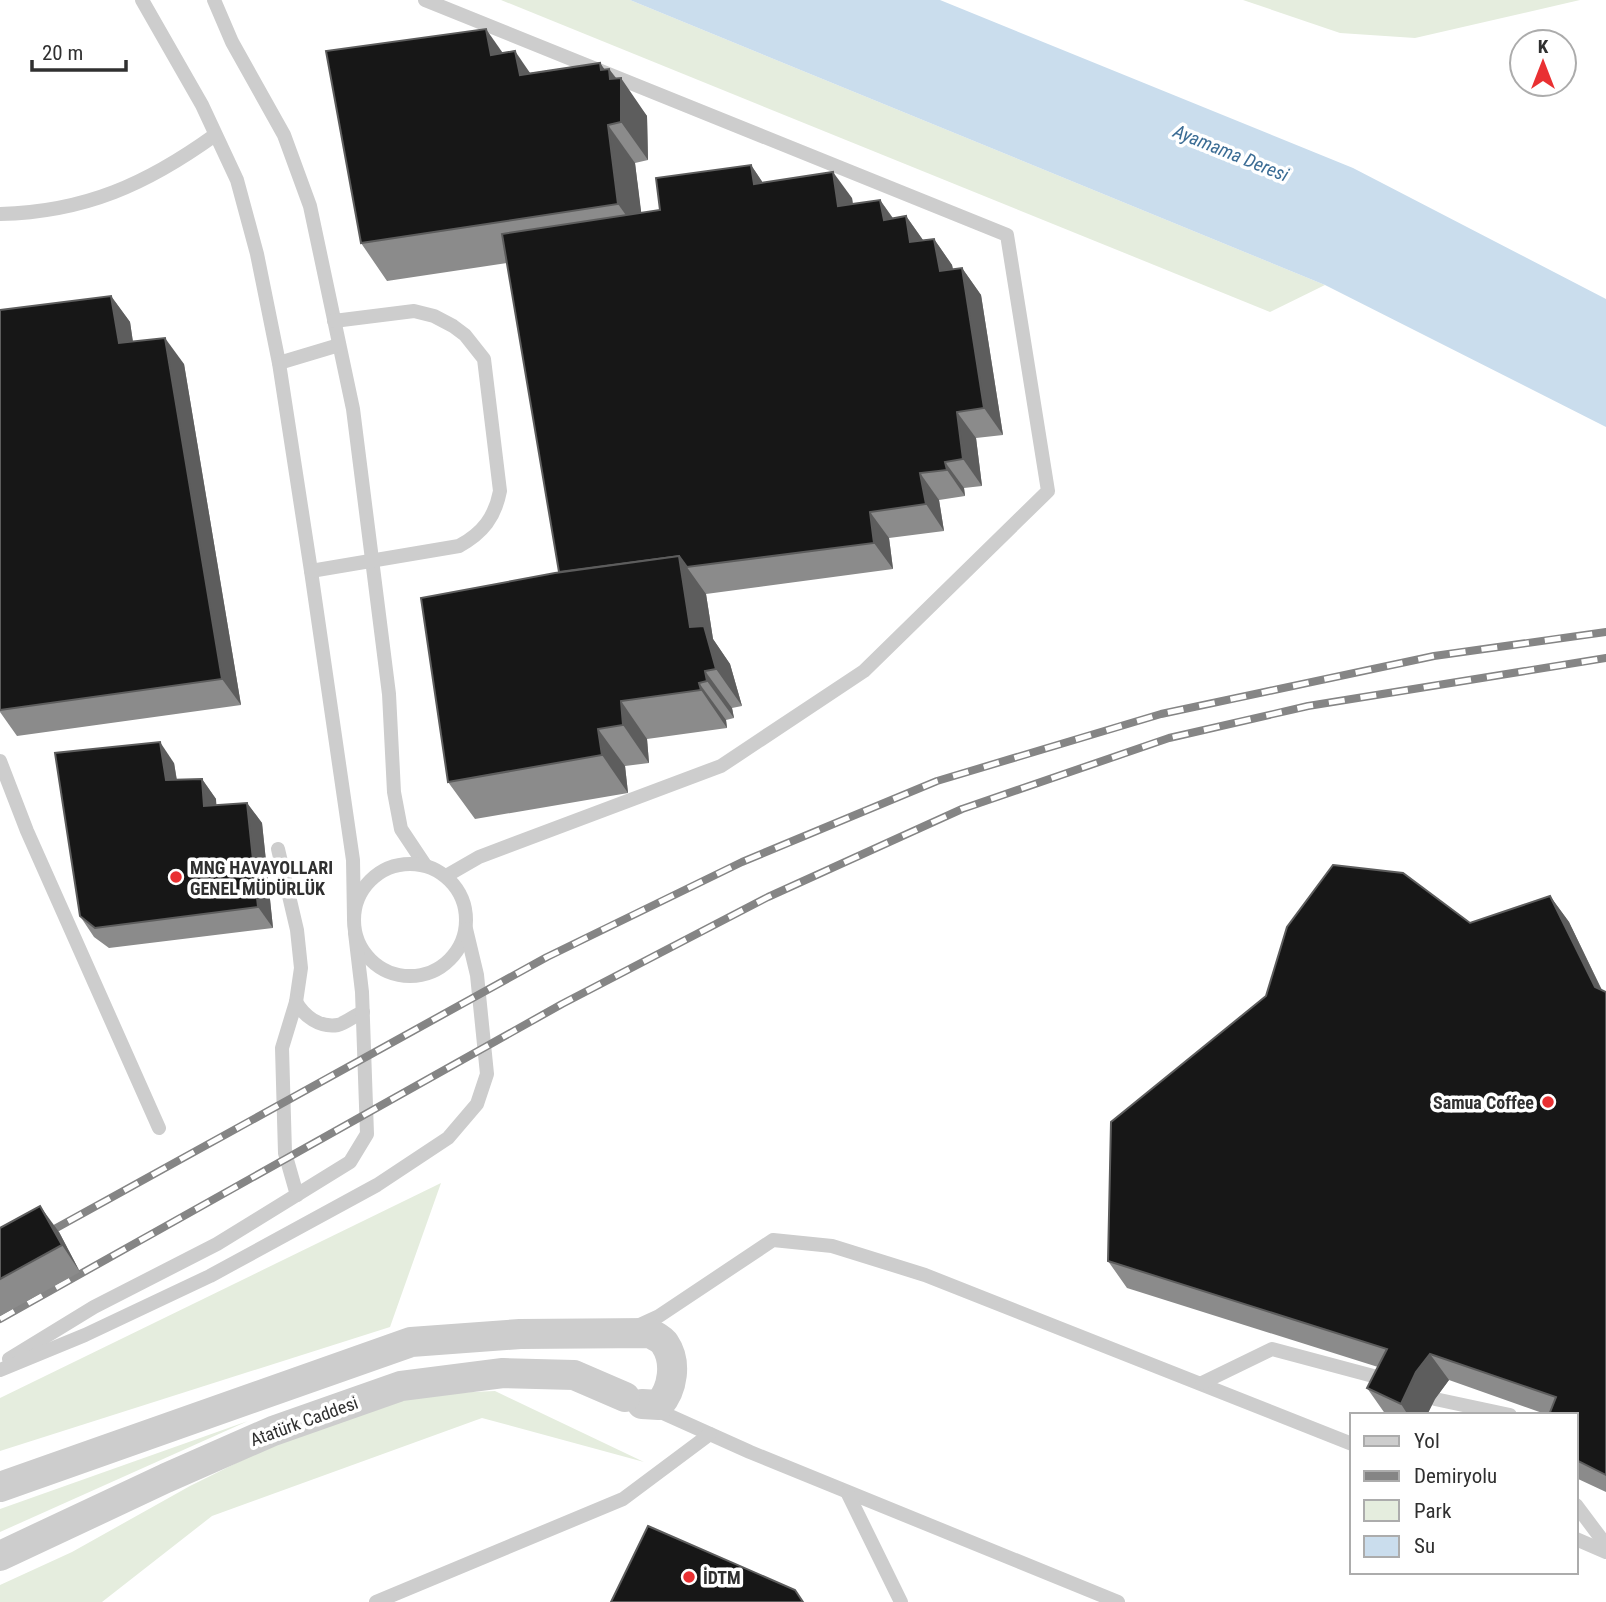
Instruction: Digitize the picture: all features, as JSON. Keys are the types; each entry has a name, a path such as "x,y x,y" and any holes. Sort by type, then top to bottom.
{"street":[{"path":"0,1487 411,1342 520,1334 650,1333 664,1343 672,1362 668,1395 659,1405 634,1400"},
{"name":"Atatürk Caddesi","path":"0,1556 273,1431 401,1386 503,1373 574,1375 634,1400"}],"lane":[{"path":"0,1364 94,1307 217,1244 350,1162 367,1134 363,1012 354,925 353,860 279,363 257,254 240,193 202,105 142,0"},
{"path":"214,0 232,42 284,135 310,206 353,409 389,694 394,792 401,829 425,865"},
{"path":"425,0 1007,235 1048,491 864,671 721,766 480,857 446,876"},
{"path":"0,214 57,210 113,193 167,168 215,135"},
{"path":"311,571 459,546 471,540 491,520 499,499 500,476 484,359 465,335 434,316 414,311 334,321"},
{"path":"279,363 338,345"},
{"path":"0,761 27,831 159,1128"},
{"path":"278,849 298,930 301,968 296,1002 282,1048 285,1153 297,1195"},
{"path":"0,1370 85,1335 210,1276 366,1191 447,1138 477,1104 487,1074 477,975 466,929 463,900 446,876 425,865 408,863 391,866 376,874 357,901 354,925 363,951 376,965 393,974 412,976 430,972 447,962 459,947 466,929"},
{"path":"296,1002 303,1014 320,1024 338,1025 363,1012"},
{"path":"624,1333 659,1316 773,1240 832,1246 925,1275 1350,1443"},
{"path":"1202,1383 1272,1349 1402,1384"},
{"path":"1435,1399 1501,1413"},
{"path":"634,1400 847,1492 1118,1602"},
{"path":"376,1602 623,1499 710,1434"},
{"path":"847,1492 901,1602"},
{"path":"1578,1508 1606,1545"},
{"path":"1578,1540 1606,1552"}],"green space":[{"path":"501,0 630,0 1325,285 1270,312"},
{"path":"1243,0 1580,0 1415,38 1340,33"},
{"path":"441,1183 390,1327 0,1451 0,1398"},
{"path":"495,1391 644,1462 482,1418 212,1516 102,1602 0,1602 0,1585 72,1552 190,1486 283,1440 406,1395"},
{"path":"248,1421 0,1532 0,1509"}],"water":[{"name":"Ayamama Deresi","path":"630,0 940,0 1353,168 1606,299 1606,427 1325,285"}],"building":[{"path":"486,29 491,55 515,51 520,75 600,63 601,70 609,69 610,79 621,78 621,122 608,125 618,204 361,243 326,51"},
{"path":"751,165 754,184 833,172 838,206 880,200 884,220 906,216 910,242 934,239 940,271 962,268 984,408 957,412 963,459 945,462 947,470 920,473 926,504 870,512 874,543 687,567 679,556 559,572 502,234 660,210 656,178"},
{"path":"111,296 119,343 165,338 222,679 0,710 0,310"},
{"path":"679,556 690,627 704,626 716,669 705,671 707,681 699,683 701,690 621,701 623,725 598,729 602,755 448,782 421,598 555,573"},
{"name":"MNG HAVAYOLLARI GENEL MÜDÜRLÜK","path":"160,742 166,780 202,779 204,806 247,803 258,907 95,928 80,916 55,753"},
{"path":"1333,865 1403,873 1470,923 1550,896 1595,987 1606,992 1606,1475 1578,1461 1578,1413 1550,1413 1556,1397 1430,1354 1416,1372 1401,1404 1367,1388 1387,1349 1108,1261 1111,1122 1266,996 1287,927"},
{"path":"40,1206 62,1245 0,1279 0,1228"},
{"path":"648,1526 795,1590 803,1602 611,1602"}],"railway":[{"path":"40,1237 547,957 742,862 937,781 1161,714 1434,656 1606,632"},
{"path":"0,1319 562,1004 768,897 962,809 1169,738 1308,706 1606,658"}],"place":[{"name":"MNG HAVAYOLLARI GENEL MÜDÜRLÜK","path":"176,877"},
{"name":"Samua Coffee","path":"1548,1102"},
{"name":"İDTM","path":"689,1577"}]}
